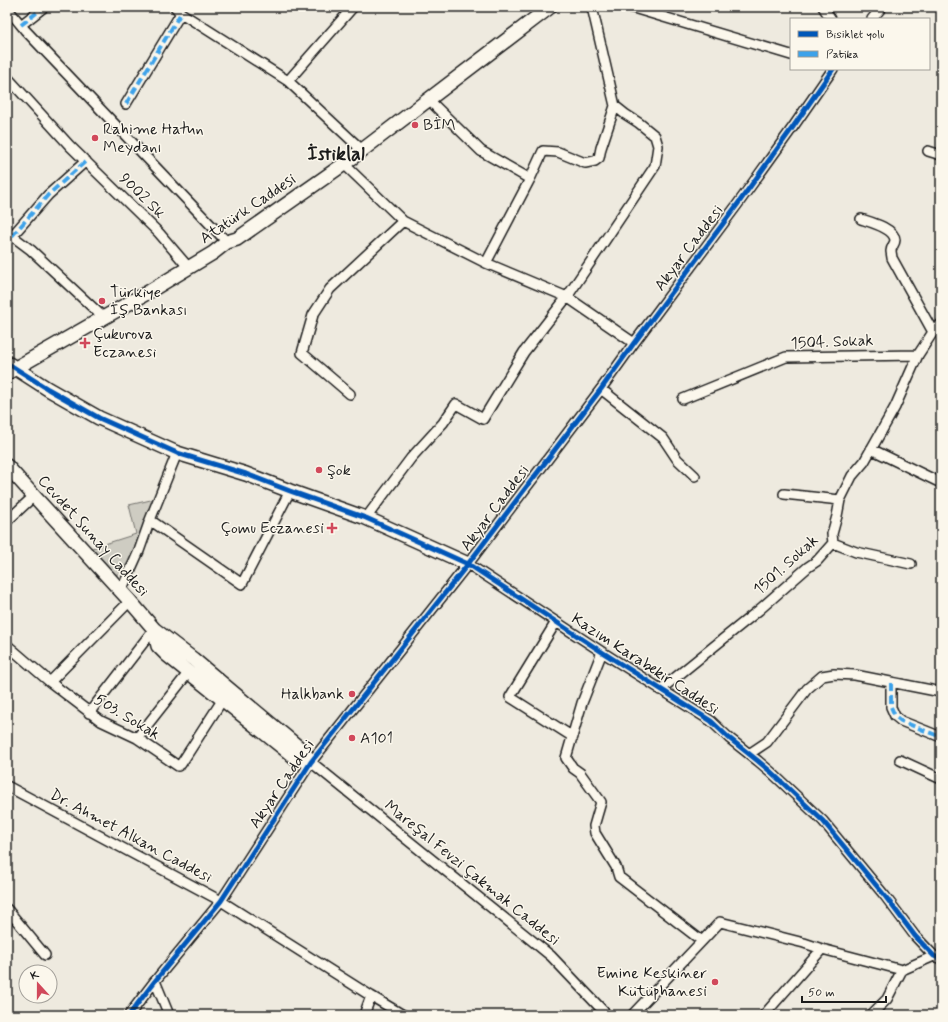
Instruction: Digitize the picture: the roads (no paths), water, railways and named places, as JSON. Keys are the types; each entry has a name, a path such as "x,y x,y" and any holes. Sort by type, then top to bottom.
{"street":[{"path":"21,25 44,7"},
{"name":"Atatürk Caddesi","path":"10,368 104,318 189,268 227,242 237,239 344,164 550,7"},
{"path":"486,263 543,151 558,152 585,163 595,161 599,158 615,106 592,7"},
{"path":"630,7 790,55"},
{"path":"823,7 830,18"},
{"path":"873,18 882,7"},
{"path":"7,8 21,25 227,242"},
{"path":"288,81 350,8"},
{"path":"126,104 178,10 288,81 362,150"},
{"name":"Akyar Caddesi","path":"129,1015 221,901 311,762 468,564 601,389 634,342 742,199 832,70"},
{"name":"9002 Sk","path":"7,77 70,146 158,233 189,268"},
{"path":"428,100 481,151 530,179"},
{"path":"366,518 411,458 443,423 456,404 483,419 524,352 567,297 655,166 658,146 655,136 615,106"},
{"path":"928,151 941,155"},
{"path":"86,162 48,195 10,234 31,250 104,318"},
{"path":"344,164 403,221 486,263 567,297 634,342"},
{"path":"861,219 885,228 891,232 895,241 890,252 892,258 933,332"},
{"path":"350,394 302,352 313,315 330,289 403,221"},
{"name":"1501. Sokak","path":"660,690 817,561 833,543 832,534 840,500 852,476 864,462 895,407 918,355 933,332 941,324"},
{"name":"1504. Sokak","path":"684,399 786,358 918,355"},
{"path":"10,368 99,418 177,453 246,474 366,518 468,564"},
{"path":"601,389 663,438 677,459 695,476"},
{"path":"871,449 941,483"},
{"path":"121,591 139,551 177,453"},
{"name":"Cevdet Sunay Caddesi","path":"7,466 154,629"},
{"path":"150,520 242,584 290,491"},
{"path":"784,494 840,500"},
{"path":"7,521 34,496"},
{"path":"833,543 856,552 911,564"},
{"name":"Kazım Karabekir Caddesi","path":"468,564 660,690 711,721 729,738 771,772 822,821 885,896 915,936 938,957"},
{"path":"50,682 130,601"},
{"path":"556,622 510,697 573,737"},
{"path":"154,629 303,750 311,762"},
{"path":"154,629 158,646 297,759 311,762"},
{"path":"89,713 154,629"},
{"name":"503. Sokak","path":"7,645 89,713 101,721 137,738 178,766 181,764 223,699"},
{"path":"602,652 582,703 566,758 573,768 580,773 601,802 594,826 595,833 616,867 619,877 702,941"},
{"path":"137,738 189,672"},
{"path":"748,754 767,742 807,689 822,676 834,674 855,675 941,692"},
{"path":"891,683 891,707 895,716 901,721 941,737"},
{"path":"900,760 941,778"},
{"name":"Mareşal Fevzi Çakmak Caddesi","path":"311,762 551,956 607,1015"},
{"name":"Dr. Ahmet Alkan Caddesi","path":"7,786 221,901 403,1015"},
{"path":"7,908 45,955"},
{"path":"632,1015 720,922 902,970 938,957"},
{"path":"764,1015 822,950"},
{"path":"871,1015 887,999 902,970"},
{"path":"155,982 169,1015"},
{"path":"364,1015 371,996"}],"place":[{"name":"BİM","path":"415,125"},
{"name":"Rahime Hatun Meydanı","path":"95,138"},
{"name":"Türkiye İş Bankası","path":"102,301"},
{"name":"Çukurova Eczanesi","path":"85,343"},
{"name":"Şok","path":"319,470"},
{"name":"Çomu Eczanesi","path":"332,528"},
{"name":"Halkbank","path":"352,694"},
{"name":"A101","path":"352,738"},
{"name":"Emine Keskiner Kütüphanesi","path":"715,982"}],"district":[{"name":"İstiklal","path":"336,154"}]}
